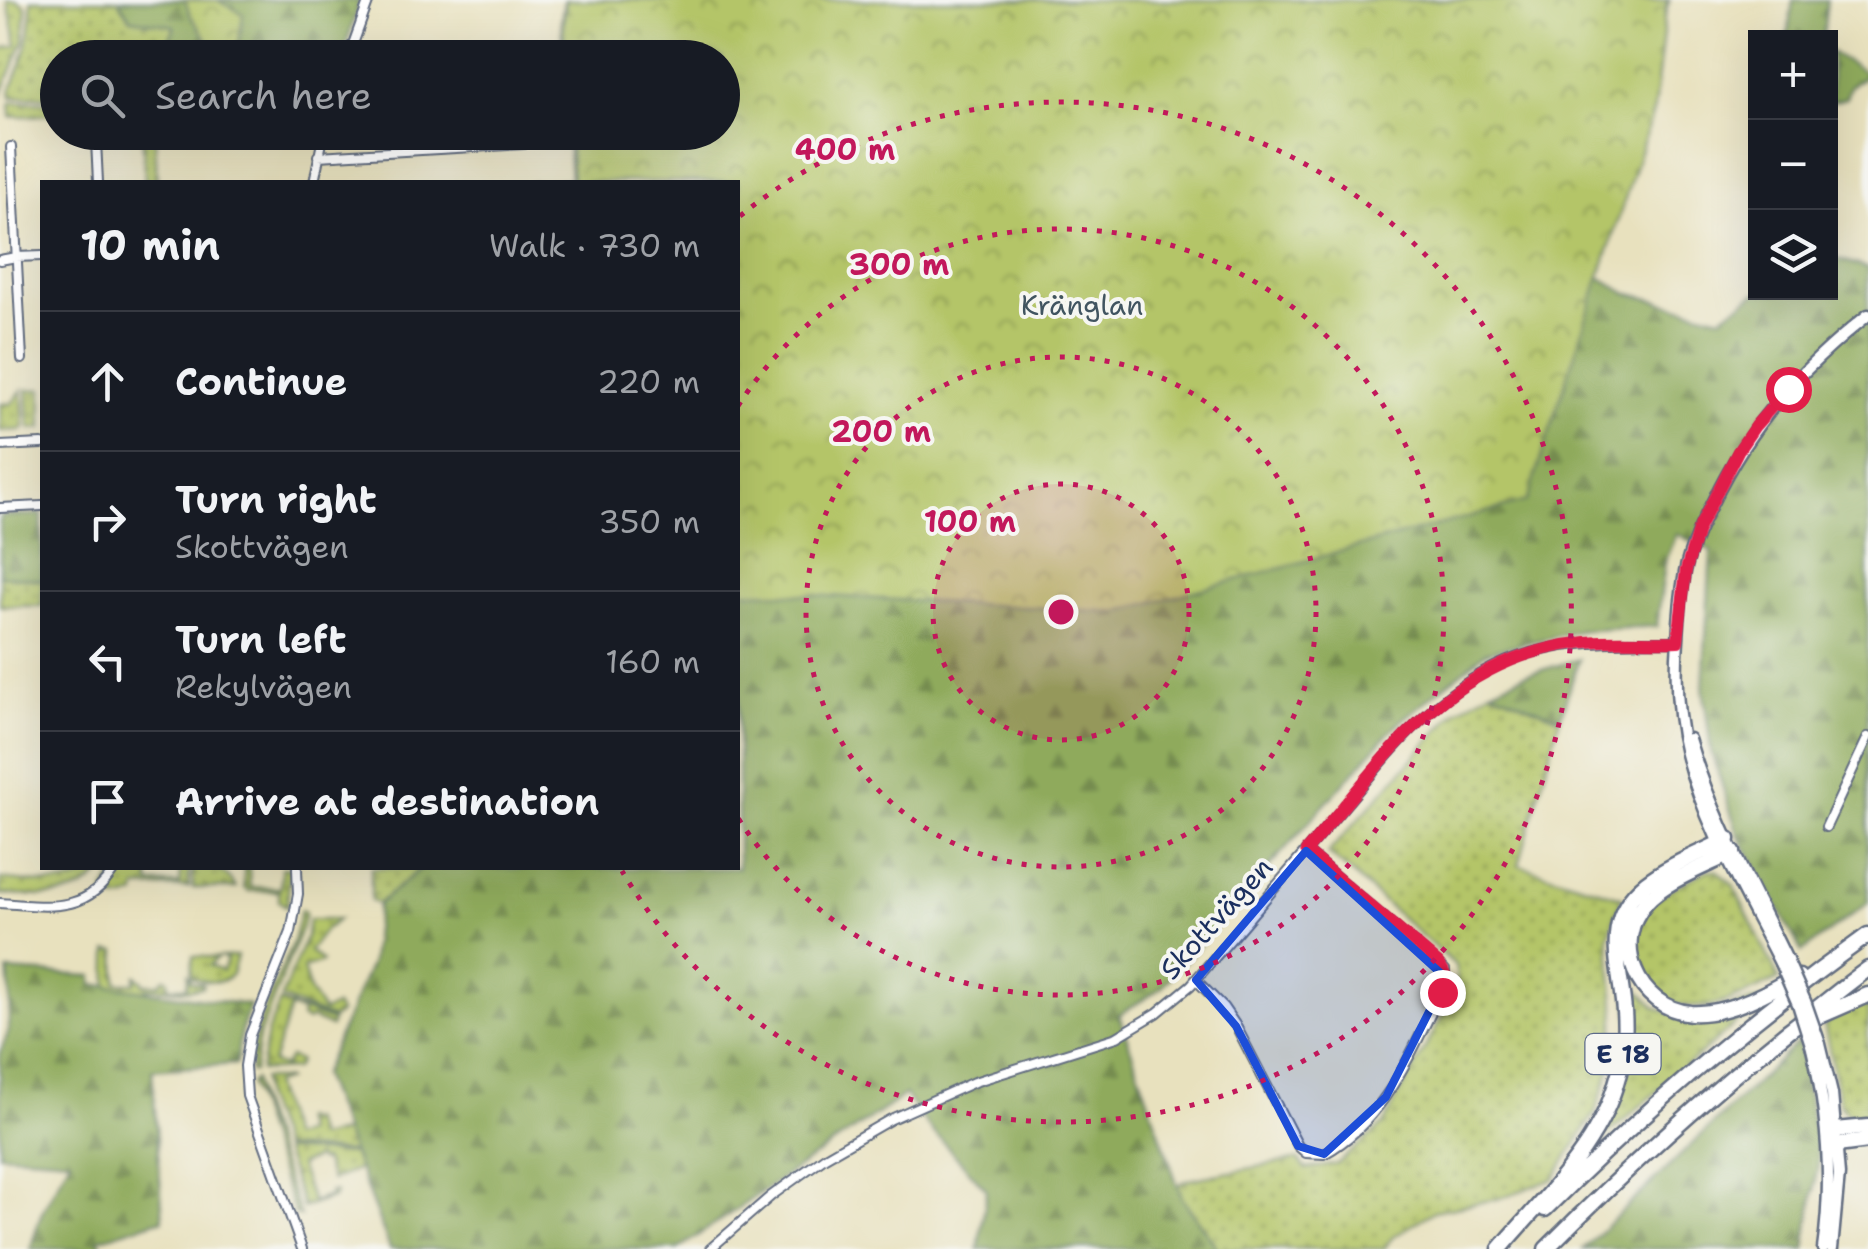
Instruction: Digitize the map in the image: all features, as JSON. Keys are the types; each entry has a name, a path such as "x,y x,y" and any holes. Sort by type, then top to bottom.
{"highway":[{"name":"E 18","path":"1727,848 1654,894 1638,914 1630,952 1644,989 1665,1006 1704,1012 1741,1003 1792,978 1814,974"},
{"name":"E 18","path":"1503,1249 1577,1157 1614,1090 1624,1039 1615,950 1622,914 1635,893 1654,878 1727,848"},
{"name":"E 18","path":"1503,1249 1670,1092 1868,935"},
{"path":"1546,1249 1687,1115 1868,969"},
{"path":"1802,1020 1818,1019 1868,995"},
{"path":"1832,1138 1868,1127"},
{"path":"1832,1138 1868,1141"}],"main road":[{"path":"1832,1249 1838,1203 1832,1138 1816,1046 1783,962 1686,754 1676,673 1686,570 1698,530 1738,451 1788,389 1868,316"},
{"path":"1823,1249 1832,1138"}],"street":[{"path":"355,40 369,0"},
{"path":"10,147 22,359"},
{"path":"96,150 98,180"},
{"path":"314,180 320,150"},
{"path":"318,156 421,150"},
{"path":"0,260 40,256"},
{"path":"0,446 40,444"},
{"path":"0,508 40,506"},
{"name":"Skottvägen","path":"710,1249 771,1196 825,1157 891,1118 981,1080 1117,1037 1157,1013 1196,980 1415,724 1466,682 1518,657 1548,649 1587,642 1678,641"},
{"path":"1826,827 1868,736"},
{"path":"1196,980 1236,1026 1298,1146 1306,1152 1324,1154 1365,1124 1386,1097 1446,984 1444,970 1306,851"},
{"path":"0,902 54,906 73,903 97,891 113,870"},
{"path":"298,870 291,932 250,1035 245,1066 246,1096 302,1249"}],"highlighted area":[{"path":"1306,851 1446,978 1386,1097 1324,1154 1298,1146 1236,1026 1196,980"}],"green space":[{"path":"7,0 17,0 26,6 24,41 0,97 0,49 17,45"},
{"path":"31,0 120,0 120,4 174,26 173,32 183,40 40,40 40,97 11,97"},
{"path":"120,0 360,0 348,40 170,40 174,26 131,19"},
{"path":"185,0 217,0 243,14 239,40 208,40 190,15"},
{"path":"564,0 1669,0 1633,141 1559,253 1627,293 1721,317 1748,298 1838,300 1838,259 1868,268 1868,903 1802,952 1738,834 1711,752 1703,686 1711,551 1677,534 1665,563 1657,626 1579,631 1486,652 1394,727 1161,988 1119,1015 1182,1198 1218,1249 978,1249 987,1190 926,1124 905,1095 678,1249 390,1249 322,1075 371,962 378,904 419,870 740,870 740,180 570,180 568,150 740,150 740,40 562,40"},
{"name":"Kränglan","path":"566,0 1667,0 1654,109 1527,501 1117,612 740,591 740,180 558,180 572,179 570,150 740,150 740,40 564,40"},
{"path":"1793,0 1827,0 1824,30 1788,30"},
{"path":"1838,56 1868,74 1850,86 1846,98 1838,100"},
{"path":"40,102 40,115 11,117 10,104"},
{"path":"143,150 156,150 157,180 145,180"},
{"path":"40,389 40,428 29,426 27,390"},
{"path":"22,390 24,427 0,431 0,404 12,403"},
{"path":"40,514 40,580 0,575 0,516"},
{"path":"0,575 40,580 40,606 0,606"},
{"path":"1579,659 1560,718 1491,690 1524,675"},
{"path":"1491,690 1560,718 1519,865 1622,897 1608,937 1615,1003 1614,1060 1595,1113 1554,1179 1497,1199 1434,1211 1392,1238 1383,1249 1218,1249 1177,1185 1298,1159 1306,1169 1337,1164 1383,1125 1453,997 1455,965 1328,853 1456,711"},
{"path":"92,870 102,870 95,880 71,893 0,894 0,879 64,883"},
{"path":"119,870 149,870 150,884 180,884 181,870 189,870 189,887 137,888 136,895 124,899 112,899 105,889"},
{"path":"193,870 218,870 236,888 193,888"},
{"path":"244,870 249,870 250,887 280,888 282,870 290,870 287,907 279,901 279,891 244,888"},
{"path":"371,870 420,870 378,904 371,901"},
{"path":"1708,870 1716,870 1733,885 1779,979 1719,1003 1680,1005 1651,987 1637,956 1636,939 1640,923 1655,901"},
{"path":"301,910 305,912 302,927 259,1036 254,1072 250,1072 260,1021 293,941"},
{"path":"309,919 339,919 309,951 322,961 303,968 310,992 323,1012 335,1006 340,1013 332,1019 281,998 307,934"},
{"path":"108,951 116,951 117,983 135,983 136,976 143,984 159,984 164,978 168,979 169,987 187,987 188,975 203,987 149,988 141,992 107,990"},
{"path":"193,956 218,958 210,965 222,971 227,960 222,957 237,956 232,974 212,982 191,976"},
{"path":"1622,957 1635,987 1655,1007 1681,1017 1764,999 1593,1147 1618,1098 1630,1054 1630,1012"},
{"path":"8,971 93,976 93,984 250,1005 236,1064 152,1070 163,1219 99,1239 102,1249 30,1249 42,1212 70,1159 0,1154 0,1052 8,1033"},
{"path":"280,1002 332,1021 330,1027 311,1018 308,1021 301,1018 302,1012 290,1008 272,1063 284,1067 289,1057 299,1061 295,1069 260,1071 267,1033"},
{"path":"1868,1003 1868,1118 1859,1118 1849,1115 1840,1105 1824,1024"},
{"path":"1799,1041 1819,1159 1805,1249 1583,1249"},
{"path":"262,1079 288,1079 273,1084 291,1138 305,1133 301,1119 304,1118 306,1122 311,1120 318,1138 345,1132 352,1152 282,1148 264,1099"},
{"path":"254,1080 300,1216 295,1214 267,1136 250,1083"},
{"path":"283,1150 353,1154 359,1169 331,1180 323,1160 317,1158 299,1165 312,1202 335,1192 334,1197 303,1208"}],"route":[{"path":"1442,992 1446,978 1438,963 1306,851 1415,724 1466,682 1518,657 1548,649 1587,642 1678,641 1686,570 1698,530 1738,451 1788,389"}]}
